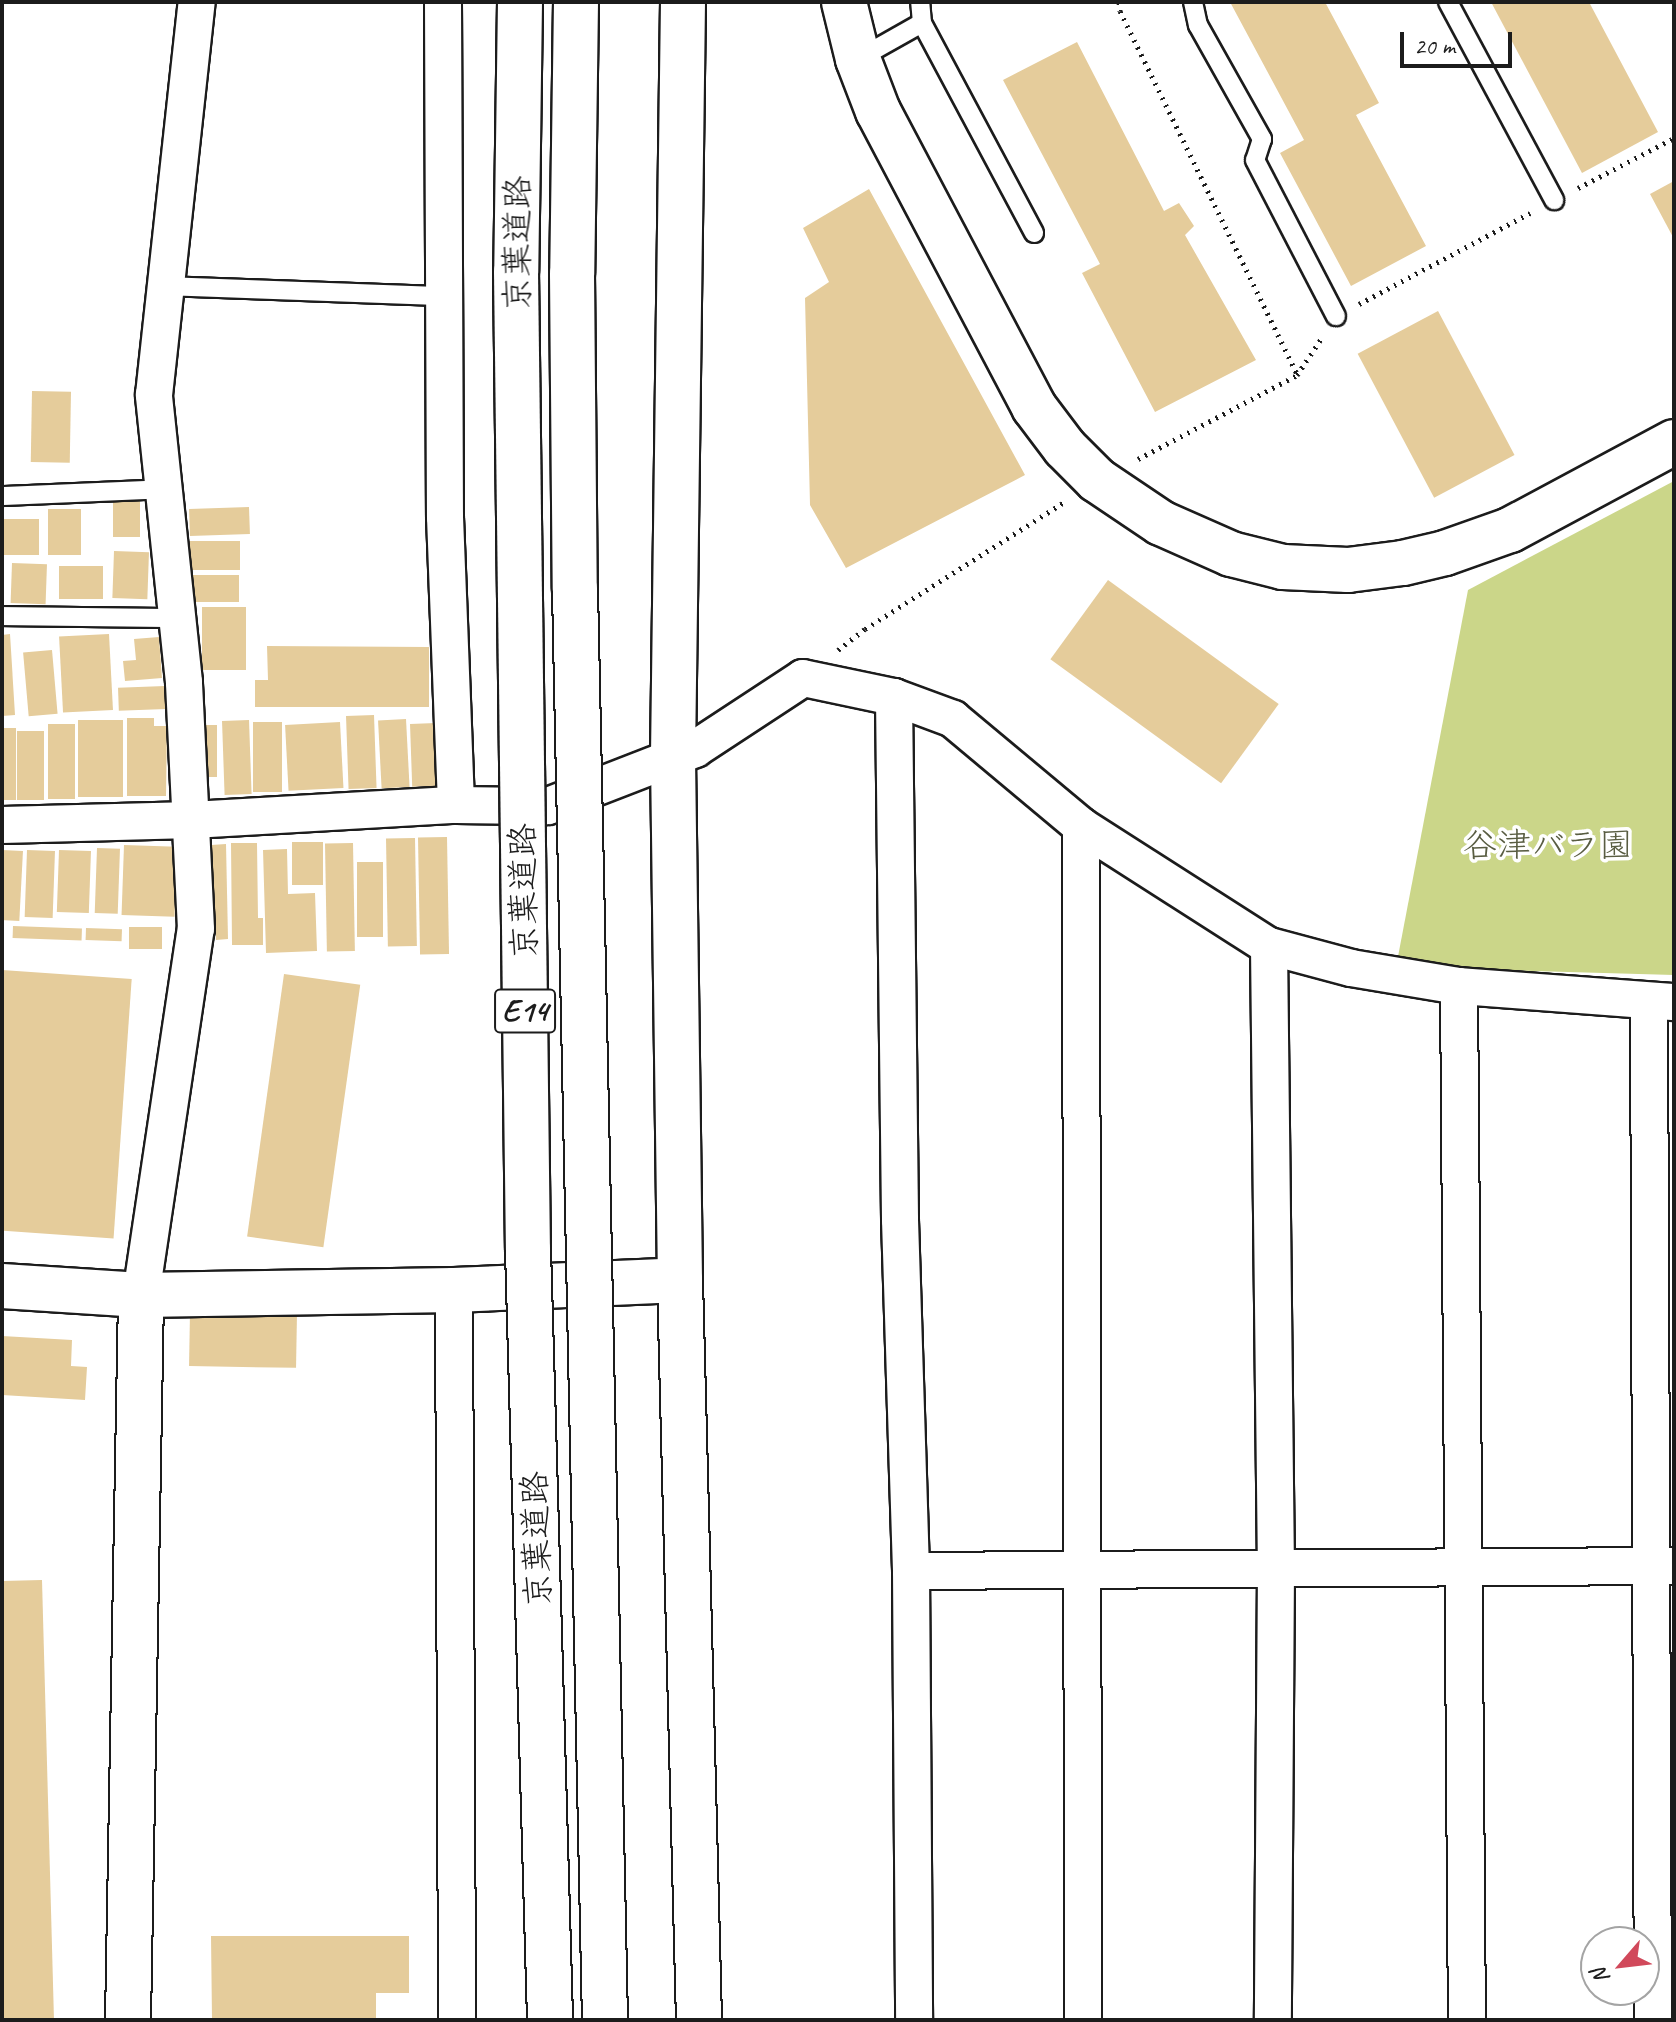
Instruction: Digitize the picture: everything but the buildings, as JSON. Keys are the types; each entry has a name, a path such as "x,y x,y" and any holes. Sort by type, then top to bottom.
{"main road":[{"name":"京葉道路","path":"520,2 516,272 528,1250 550,2020"},
{"name":"京葉道路","path":"576,2 572,274 575,589 605,2020"},
{"path":"683,2 673,759 680,1280 699,2020"},
{"path":"844,2 858,59 878,111 1034,407 1065,448 1097,480 1161,523 1231,554 1283,567 1348,570 1403,563 1445,553 1510,530 1674,442"},
{"path":"2,1286 141,1295 454,1290 680,1280"},
{"path":"128,2020 141,1295"}],"street":[{"path":"141,1295 196,929 178,618 154,395 197,2"},
{"path":"443,2 445,517 456,805"},
{"path":"2,825 192,820 456,805 548,806 695,749 803,678 894,697 953,719 1081,826 1269,946 1351,968 1459,986 1662,1001 1663,1566 1653,2020"},
{"path":"894,697 900,1220 911,1571 914,2020"},
{"path":"1081,826 1083,2020"},
{"path":"1269,946 1276,1569 1273,2020"},
{"path":"1459,986 1467,2020"},
{"path":"454,1290 457,2020"},
{"path":"911,1571 1663,1566"}],"lane":[{"path":"920,2 922,23 1034,233"},
{"path":"1193,2 1198,25 1262,139 1255,160 1336,316"},
{"path":"1448,2 1554,200"},
{"path":"858,59 922,23"},
{"path":"166,286 443,296"},
{"path":"2,496 166,489"},
{"path":"2,616 178,618"}],"path":[{"path":"1119,2 1120,11 1297,375"},
{"path":"803,678 865,629 1097,480 1297,375 1336,316 1674,138"}],"green space":[{"name":"谷津バラ園","path":"1674,481 1674,975 1396,967 1468,590"}]}
